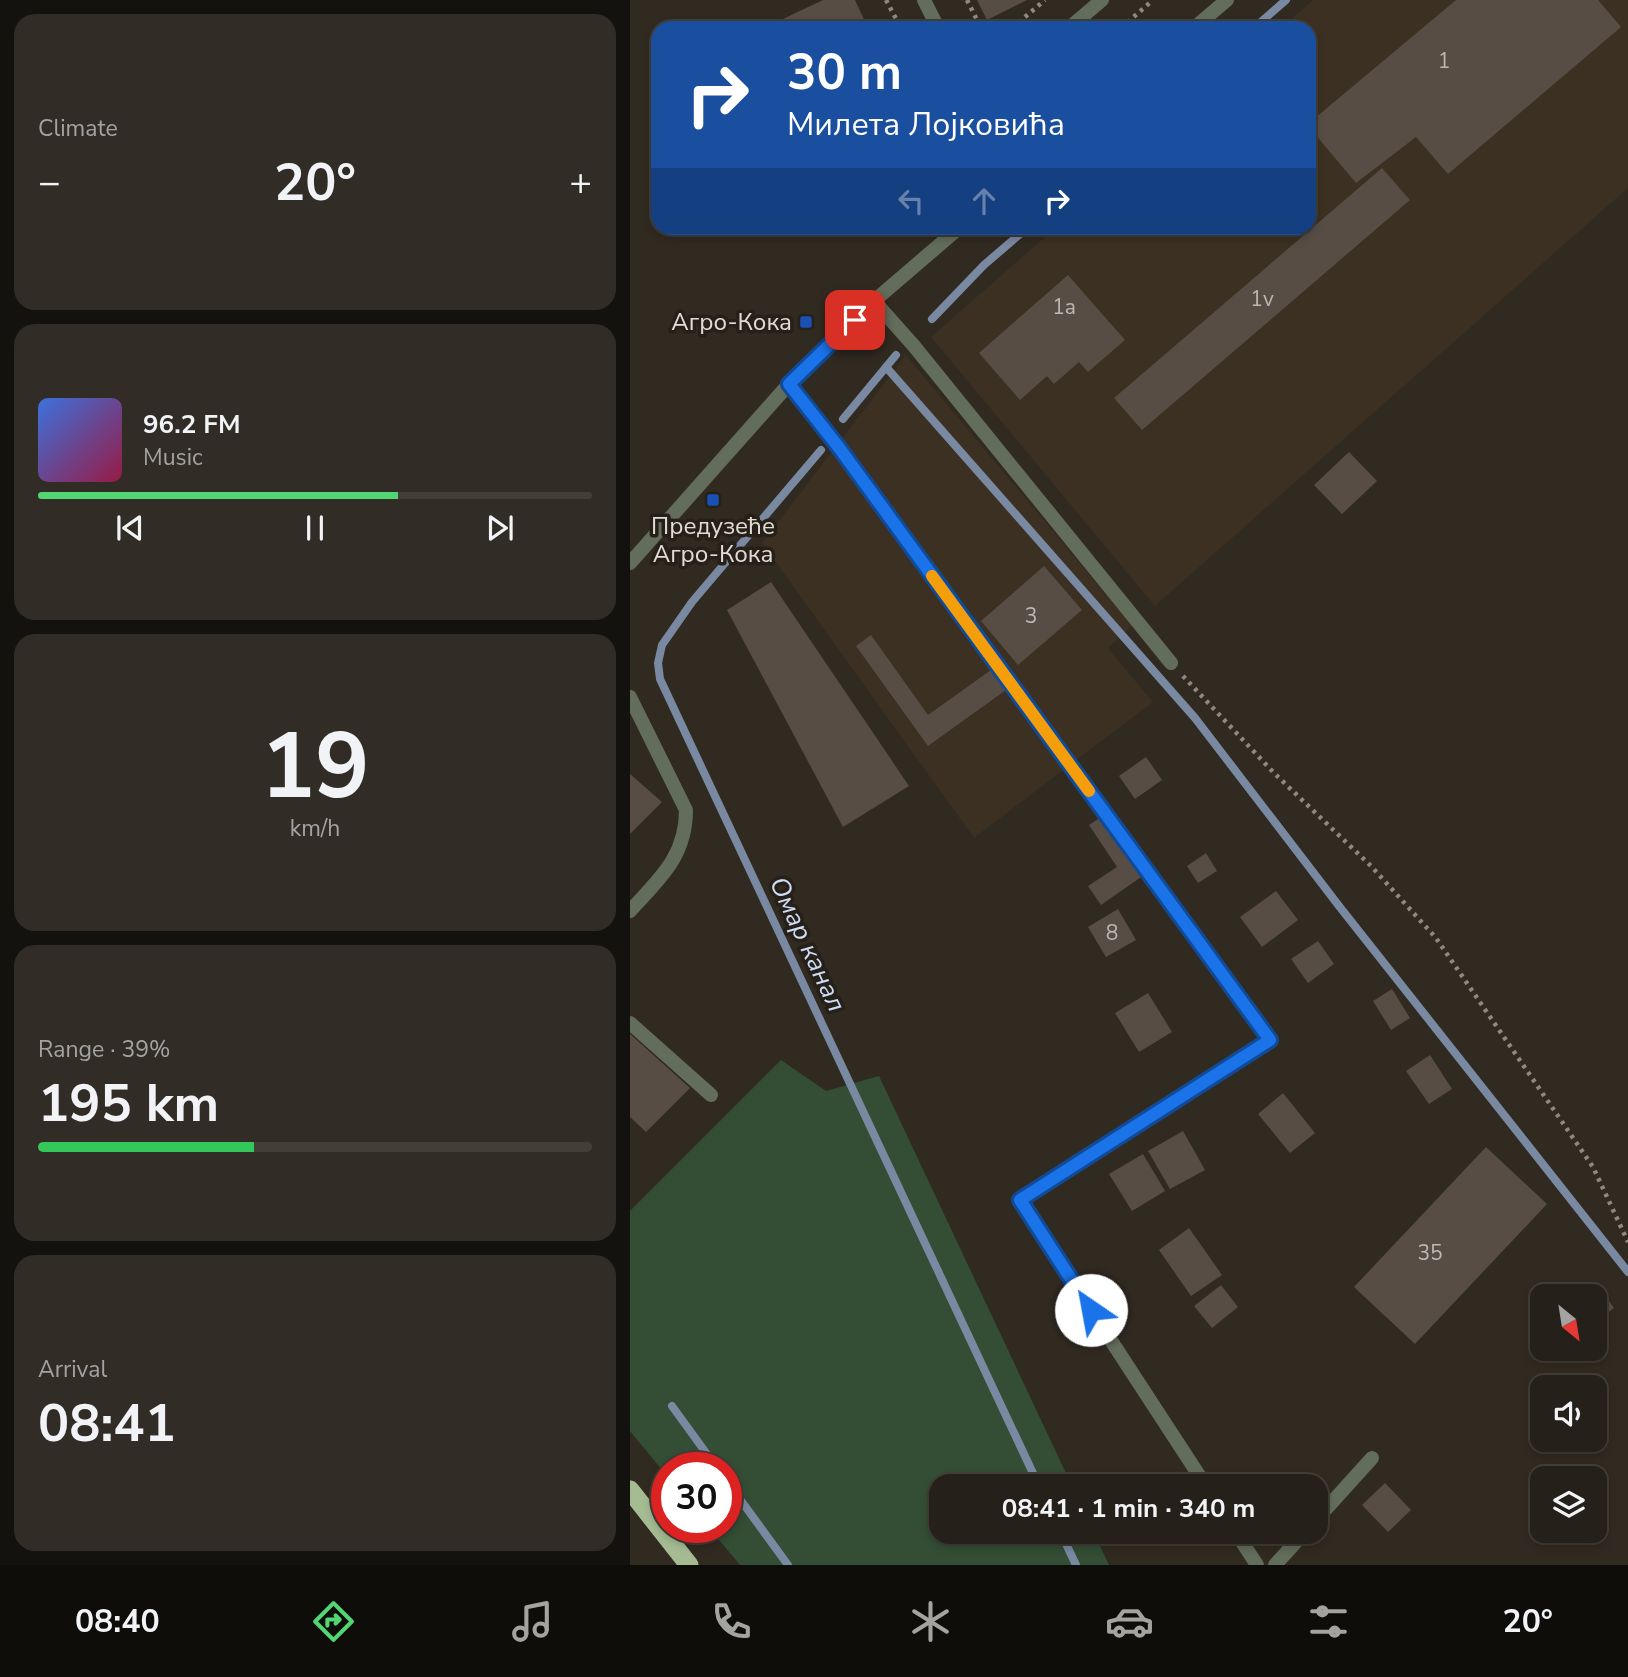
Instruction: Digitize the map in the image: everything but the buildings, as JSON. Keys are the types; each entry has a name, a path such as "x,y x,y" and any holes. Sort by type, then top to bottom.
{"highway":[{"path":"630,1490 689,1565"}],"street":[{"path":"924,0 934,21"},
{"path":"1077,21 1102,0"},
{"path":"1202,21 1227,0"},
{"path":"630,563 789,384 874,301 951,235"},
{"path":"874,301 914,346 1171,663"},
{"path":"789,384 840,449 1270,1040 1020,1200 1198,1474"},
{"path":"630,697 686,810 686,829 676,858 630,911"},
{"path":"630,1023 711,1095"},
{"path":"1328,1507 1372,1458"},
{"path":"1244,1544 1257,1565"},
{"path":"1275,1565 1294,1544"}],"path":[{"path":"886,0 897,21"},
{"path":"967,0 978,21"},
{"path":"1020,21 1045,0"},
{"path":"1129,21 1153,0"},
{"path":"1171,663 1275,773 1371,866 1436,938 1593,1167 1628,1242"}],"shaded area":[{"path":"1313,0 1628,0 1628,188 1155,606 931,337 1047,235 1316,235 1316,21 1289,21"},
{"path":"906,355 1132,626 1108,648 1153,702 974,838 762,543"}],"green space":[{"path":"781,1060 826,1091 879,1076 1066,1474 929,1474 929,1544 1099,1544 1109,1565 740,1565 722,1543 742,1543 742,1452 651,1452 651,1457 630,1431 630,1211"}],"waterway":[{"name":"Омар канал","path":"1262,21 1286,0"},
{"name":"Омар канал","path":"932,319 984,265 1019,235"},
{"name":"Омар канал","path":"843,419 896,355"},
{"path":"886,367 1195,718 1339,906 1628,1272"},
{"name":"Омар канал","path":"821,450 692,602 662,645 658,663 660,679 1033,1474"},
{"path":"672,1406 705,1452"},
{"path":"742,1502 788,1565"},
{"name":"Омар канал","path":"1066,1544 1076,1565"}],"slow traffic":[{"path":"932,576 1089,791"}],"place":[{"name":"Агро-Кока","path":"806,322"},
{"name":"Предузеће Агро-Кока","path":"713,500"}],"route":[{"path":"855,320 789,384 840,449 1270,1040 1020,1200 1091,1310"}]}
